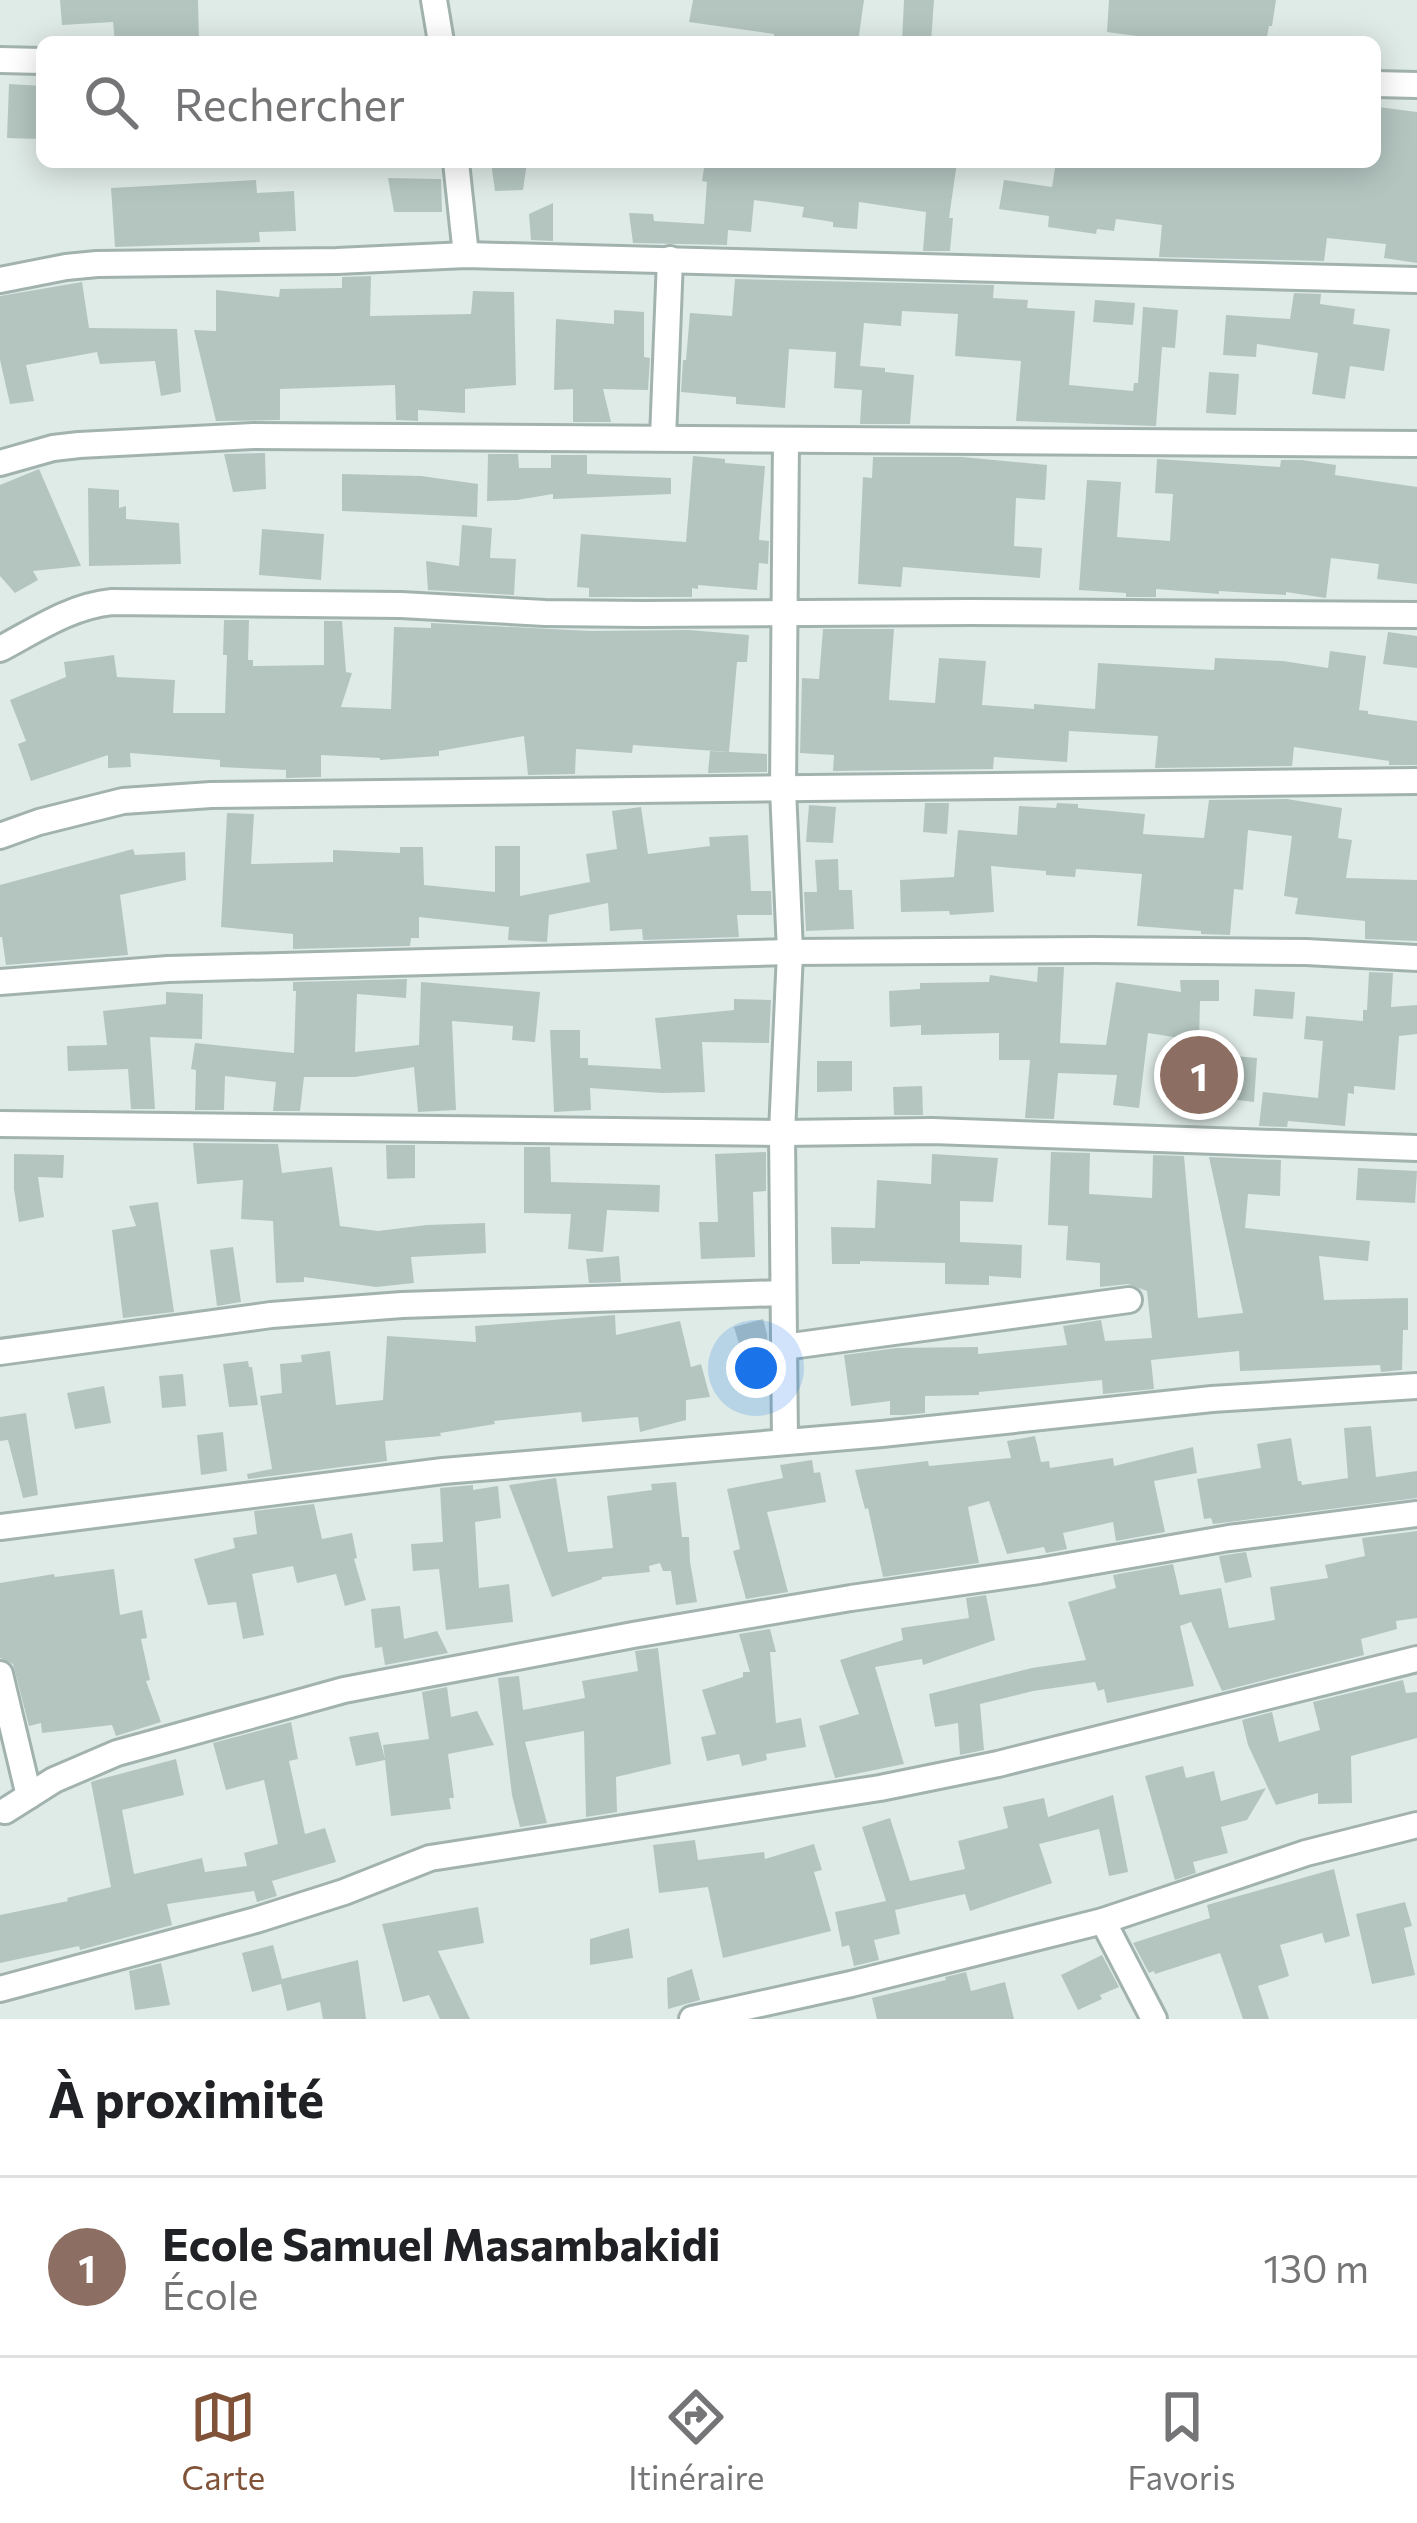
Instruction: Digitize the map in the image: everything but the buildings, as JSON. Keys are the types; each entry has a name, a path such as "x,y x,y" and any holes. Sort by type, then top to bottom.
{"street":[{"path":"434,0 440,36"},
{"path":"0,60 36,61"},
{"path":"1381,84 1417,85"},
{"path":"457,168 466,255"},
{"path":"0,280 98,264 466,255 1417,280"},
{"path":"663,438 670,259"},
{"path":"0,463 79,445 253,436 1417,444"},
{"path":"785,1442 782,1133 790,952 783,789 786,440"},
{"path":"0,649 72,612 112,602 401,605 545,613 1417,615"},
{"path":"0,836 123,801 211,795 1417,781"},
{"path":"0,982 168,969 790,952 1306,952 1417,958"},
{"path":"0,1124 932,1131 1417,1148"},
{"path":"0,1352 271,1315 380,1306 783,1293"},
{"path":"784,1347 1129,1300"},
{"path":"0,1527 442,1471 1212,1399 1417,1386"},
{"path":"5,1811 54,1780 117,1753 344,1690 851,1598 1229,1538 1417,1514"},
{"path":"0,1989 256,1920 430,1858 900,1784 1417,1659"},
{"path":"0,1674 29,1796"},
{"path":"692,2019 1103,1921 1306,1853 1417,1825"},
{"path":"1103,1921 1154,2019"}],"place":[{"name":"Ecole Samuel Masambakidi","path":"1199,1075"}]}
